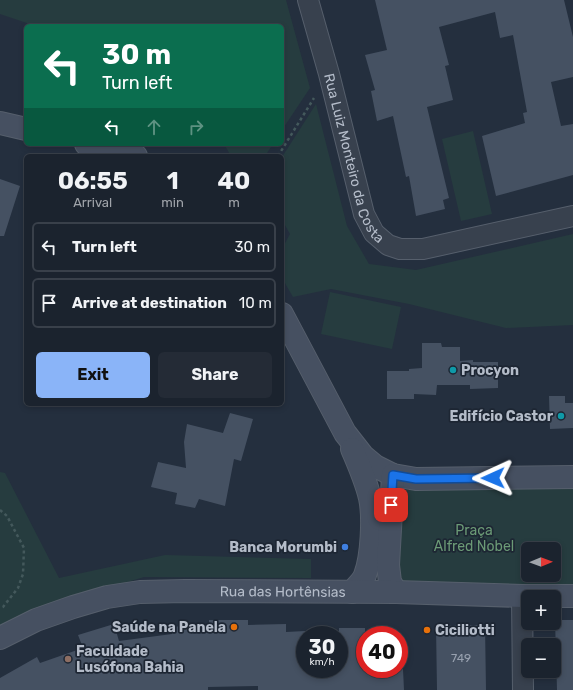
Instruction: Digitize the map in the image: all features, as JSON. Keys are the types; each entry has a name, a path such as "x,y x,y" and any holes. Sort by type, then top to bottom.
{"street":[{"name":"Rua Luiz Monteiro da Costa","path":"308,0 329,74 364,214 374,233 388,245 400,249 422,249 573,216"},
{"path":"0,123 24,129"},
{"path":"94,146 128,154"},
{"path":"284,318 345,433 364,477 370,500 370,554 364,577 352,592"},
{"path":"345,433 363,456 375,466 393,475 416,479 573,477"},
{"path":"393,475 388,565 390,582 396,592"},
{"name":"Rua das Hortênsias","path":"0,638 36,620 73,607 108,597 140,592 396,592 521,596"},
{"name":"Rua das Hortênsias","path":"561,596 573,596"},
{"path":"522,630 523,690"}],"path":[{"path":"279,154 329,74"},
{"path":"0,510 7,516 24,548 23,574 18,588 0,608"}],"green space":[{"path":"0,0 286,0 310,88 284,127 284,24 30,24 0,14"},
{"path":"316,104 347,226 369,264 416,270 573,234 573,325 506,328 409,304 331,289 293,297 284,281 284,245 290,234 284,224 284,154"},
{"path":"473,131 492,214 461,221 442,139"},
{"path":"225,146 272,146 266,154 230,154"},
{"path":"330,292 401,307 392,349 321,334"},
{"path":"0,472 5,473 59,578 165,555 311,559 311,578 144,577 62,602 0,633"},
{"name":"Praça Alfred Nobel","path":"555,483 573,484 573,589 395,581 399,490"}],"building":[{"path":"375,0 564,0 573,37 573,77 551,82 561,126 573,124 573,175 496,196 482,136 525,123 523,113 527,112 513,35 500,38 495,12 439,27 449,65 445,66 453,100 427,107 449,198 443,200 445,209 416,216 409,176 406,177 393,116 377,121 371,91 375,90 365,55 387,50"},
{"path":"0,179 20,186 4,236 0,236"},
{"name":"Procyon","path":"422,343 441,343 442,347 460,347 460,361 473,360 473,362 498,362 498,388 470,389 470,385 437,385 436,395 414,394 414,399 387,399 387,371 409,371 409,369 422,368"},
{"name":"Edifício Castor","path":"549,396 565,396 565,403 573,403 573,428 550,429"},
{"path":"230,413 253,419 241,461 234,459 225,506 199,499 195,508 175,504 177,493 151,487 158,462 186,468 184,442 187,424 223,433"},
{"path":"209,620 248,620 248,625 286,624 286,632 296,631 296,678 348,678 348,628 356,628 356,678 403,678 404,690 258,690 258,686 208,687 208,690 0,690 0,678 37,657 40,663 83,648 78,635 114,624 119,641 172,634 171,627 209,624"},
{"path":"561,620 573,620 573,690 557,690 557,678 561,678 561,638 556,638 555,630 561,630"},
{"path":"485,625 486,690 437,690 436,626"}],"place":[{"name":"Procyon","path":"453,370"},
{"name":"Edifício Castor","path":"561,416"},
{"name":"Banca Morumbi","path":"345,547"},
{"name":"Saúde na Panela","path":"234,627"},
{"name":"Ciciliotti","path":"427,630"},
{"name":"Faculdade Lusófona Bahia","path":"68,659"}],"route":[{"path":"391,505 393,475 416,479 493,478"}]}
